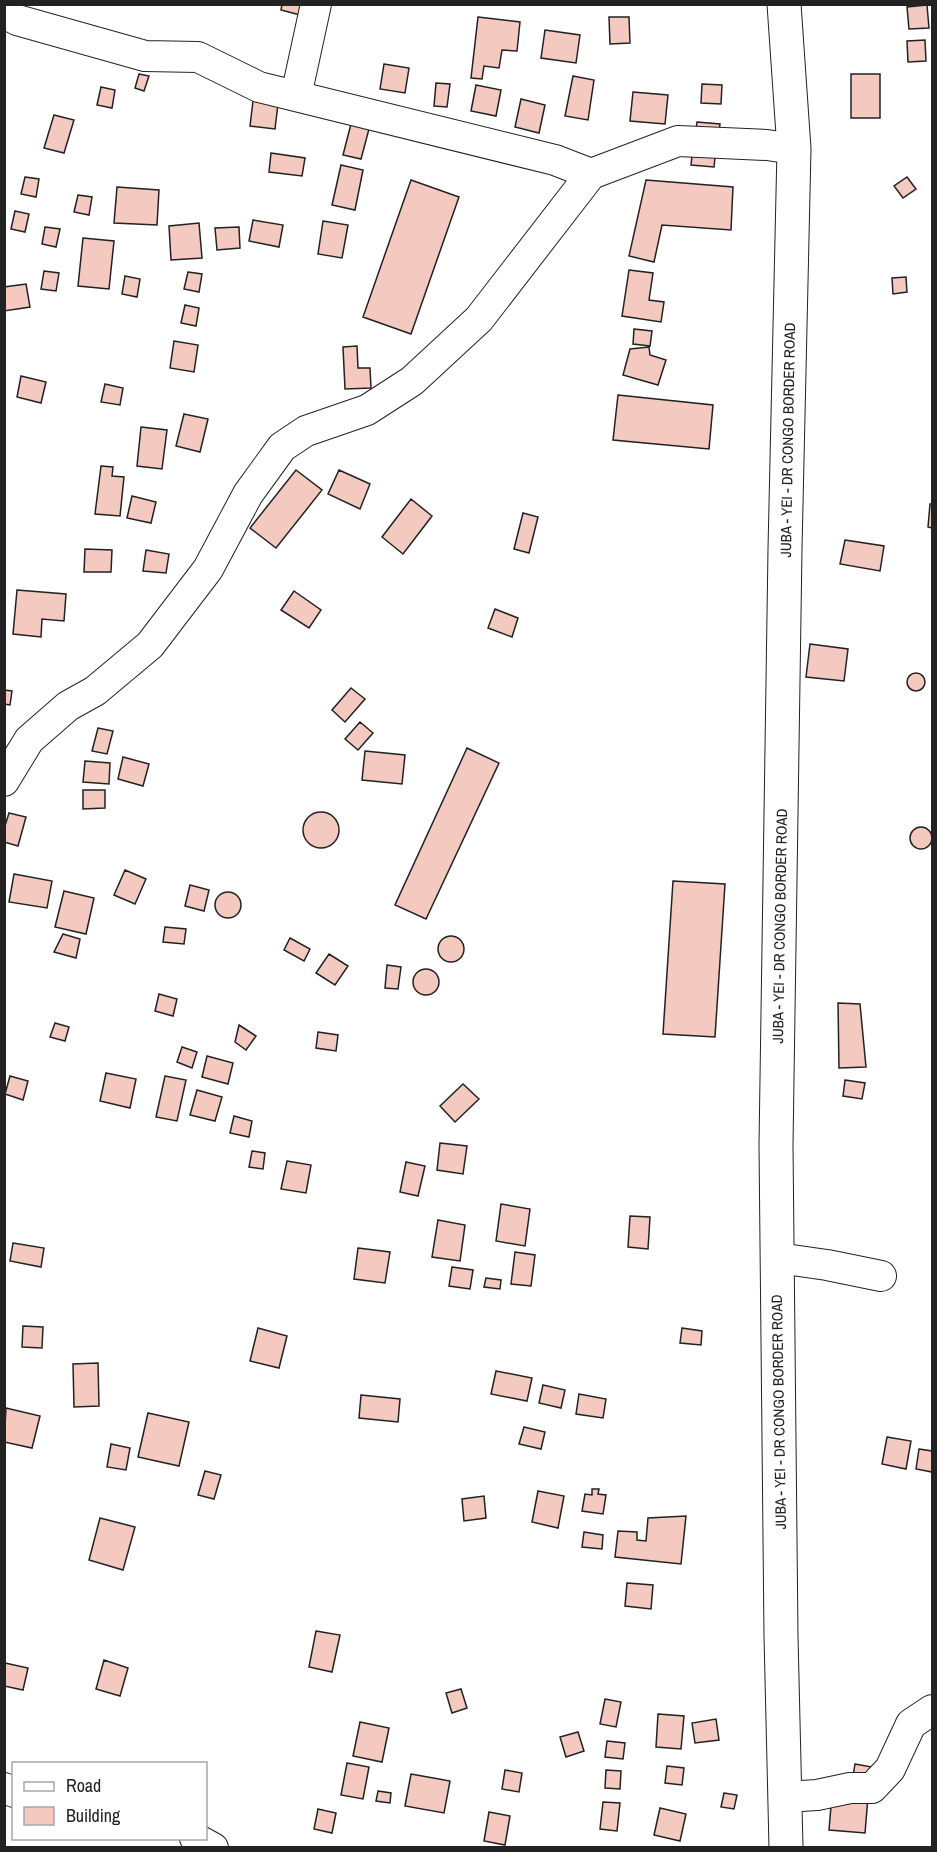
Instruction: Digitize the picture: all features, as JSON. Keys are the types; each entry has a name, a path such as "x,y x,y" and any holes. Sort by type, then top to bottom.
{"main road":[{"name":"JUBA - YEI - DR CONGO BORDER ROAD","path":"784,4 794,149 777,1145 781,1636 786,1848"}],"street":[{"path":"296,96 316,4"},
{"path":"12,15 145,56 198,57 259,87 555,160 591,174"},
{"path":"4,781 29,740 68,706 95,691 150,645 208,569 248,494 282,447 306,431 367,410 412,381 479,319 591,174 678,141 767,145 794,149"},
{"path":"778,1258 881,1276"},
{"path":"785,1797 817,1796 850,1788 872,1788 890,1769 911,1724 933,1710"},
{"path":"197,1840 213,1848"}],"building":[{"path":"282,4 307,4 304,16 281,10"},
{"path":"927,5 929,28 909,29 907,7"},
{"path":"478,17 520,22 517,51 502,50 499,68 484,66 482,79 471,78"},
{"path":"609,17 629,17 630,43 610,44"},
{"path":"545,30 580,35 576,63 541,58"},
{"path":"925,40 926,61 908,62 907,41"},
{"path":"384,64 409,68 405,93 380,89"},
{"path":"139,74 149,76 144,91 135,88"},
{"path":"851,74 880,74 880,118 851,118"},
{"path":"573,76 594,80 588,120 565,116"},
{"path":"436,83 450,84 447,107 434,106"},
{"path":"702,84 722,85 721,104 701,103"},
{"path":"476,85 501,90 496,116 471,111"},
{"path":"101,87 115,90 112,108 97,105"},
{"path":"633,92 668,95 665,124 630,121"},
{"path":"521,99 545,105 539,133 515,127"},
{"path":"253,101 278,104 275,129 250,126"},
{"path":"54,115 74,120 64,153 44,148"},
{"path":"697,122 720,124 718,139 695,136"},
{"path":"351,124 369,129 361,159 343,155"},
{"path":"693,146 716,148 714,167 691,165"},
{"path":"271,153 305,158 302,176 269,172"},
{"path":"341,165 363,170 355,210 332,205"},
{"path":"25,177 39,179 36,197 21,194"},
{"path":"907,177 916,189 903,198 894,186"},
{"path":"411,180 459,197 411,334 363,317"},
{"path":"646,180 733,187 731,230 662,225 654,262 629,256"},
{"path":"117,187 159,190 157,225 114,223"},
{"path":"78,195 92,197 89,215 74,212"},
{"path":"15,211 29,214 25,232 11,229"},
{"path":"253,220 283,225 279,247 249,241"},
{"path":"323,221 348,225 342,258 318,254"},
{"path":"199,223 202,258 171,260 169,226"},
{"path":"45,227 60,229 56,247 42,244"},
{"path":"239,227 240,248 217,250 215,228"},
{"path":"83,238 114,241 109,289 78,286"},
{"path":"629,270 653,273 649,300 664,302 661,322 622,316"},
{"path":"44,271 59,273 56,291 41,289"},
{"path":"188,272 202,274 199,292 184,289"},
{"path":"125,276 140,279 137,297 122,294"},
{"path":"906,277 907,292 893,294 892,278"},
{"path":"26,284 30,307 4,311 4,287"},
{"path":"185,305 199,308 196,326 181,323"},
{"path":"634,329 652,331 650,346 633,344"},
{"path":"174,341 198,345 194,372 170,368"},
{"path":"357,346 358,368 370,368 371,388 345,389 343,347"},
{"path":"649,347 650,355 666,360 658,385 623,375 630,349"},
{"path":"21,376 46,382 41,403 17,397"},
{"path":"105,384 123,388 120,405 101,402"},
{"path":"618,395 713,405 709,449 613,440"},
{"path":"184,414 208,419 200,452 176,446"},
{"path":"141,427 167,430 162,469 137,466"},
{"path":"101,466 113,467 112,476 124,477 120,516 95,514"},
{"path":"296,470 322,490 276,548 250,528"},
{"path":"339,470 370,484 360,509 328,494"},
{"path":"132,496 156,502 151,523 127,518"},
{"path":"411,499 432,516 403,554 382,537"},
{"path":"930,504 932,504 932,528 928,527"},
{"path":"523,513 538,517 529,553 514,549"},
{"path":"845,540 884,546 880,571 840,564"},
{"path":"85,549 112,550 111,572 84,572"},
{"path":"146,550 169,554 166,573 143,571"},
{"path":"17,590 66,594 64,621 42,619 41,637 13,634"},
{"path":"294,591 321,610 309,628 281,610"},
{"path":"495,609 518,618 512,637 488,628"},
{"path":"810,644 848,649 844,681 806,677"},
{"path":"916,673 924,678 925,682 920,690 916,691 908,686 907,682 912,674"},
{"path":"351,688 365,699 345,722 332,710"},
{"path":"4,690 12,691 10,705 4,704"},
{"path":"360,722 373,733 358,750 345,739"},
{"path":"98,728 113,731 107,754 92,751"},
{"path":"467,748 499,763 426,919 395,905"},
{"path":"365,751 405,755 402,784 362,780"},
{"path":"123,757 149,764 143,786 118,779"},
{"path":"85,761 110,763 109,784 83,782"},
{"path":"83,790 105,790 105,808 83,809"},
{"path":"321,812 334,817 339,830 334,843 321,848 308,843 303,830 308,817"},
{"path":"9,813 26,817 18,846 4,842 4,829"},
{"path":"917,827 925,827 932,834 932,842 925,849 917,849 910,842 910,834"},
{"path":"125,870 146,879 135,904 114,895"},
{"path":"14,874 52,881 47,908 9,902"},
{"path":"673,881 725,884 715,1037 663,1034"},
{"path":"190,885 209,890 204,911 185,906"},
{"path":"64,891 94,898 86,934 55,927"},
{"path":"228,892 237,896 241,905 237,914 228,918 219,914 215,905 219,896"},
{"path":"165,927 186,929 184,944 163,942"},
{"path":"63,934 80,939 76,958 54,952"},
{"path":"451,936 460,940 464,949 460,958 451,962 442,958 438,949 442,940"},
{"path":"290,938 310,949 304,961 284,950"},
{"path":"329,954 348,966 335,985 316,973"},
{"path":"387,965 401,967 398,989 385,988"},
{"path":"426,969 435,973 439,982 435,991 426,995 417,991 413,982 417,973"},
{"path":"159,994 177,999 173,1016 155,1011"},
{"path":"838,1003 860,1004 866,1067 839,1068"},
{"path":"55,1023 69,1027 65,1041 50,1037"},
{"path":"239,1025 256,1036 246,1050 235,1042"},
{"path":"318,1032 338,1035 336,1051 316,1048"},
{"path":"182,1047 197,1052 192,1068 177,1062"},
{"path":"207,1056 233,1063 228,1084 202,1077"},
{"path":"106,1073 136,1079 130,1108 100,1101"},
{"path":"10,1076 28,1081 23,1100 5,1094"},
{"path":"165,1076 186,1080 177,1121 156,1117"},
{"path":"845,1080 865,1083 862,1099 843,1096"},
{"path":"463,1084 479,1099 455,1122 440,1106"},
{"path":"197,1090 222,1097 215,1121 190,1115"},
{"path":"234,1116 252,1121 249,1137 230,1133"},
{"path":"440,1143 467,1146 463,1174 437,1170"},
{"path":"252,1151 265,1153 263,1169 249,1167"},
{"path":"287,1161 311,1165 306,1193 281,1189"},
{"path":"406,1162 425,1166 418,1196 400,1192"},
{"path":"501,1204 530,1209 525,1246 496,1241"},
{"path":"630,1216 650,1217 648,1249 628,1247"},
{"path":"438,1220 465,1225 460,1261 432,1257"},
{"path":"13,1243 44,1248 41,1267 10,1261"},
{"path":"358,1248 390,1252 385,1283 354,1279"},
{"path":"515,1252 535,1255 531,1286 511,1284"},
{"path":"452,1267 473,1270 470,1289 449,1286"},
{"path":"486,1278 501,1280 500,1289 484,1287"},
{"path":"23,1326 43,1327 42,1348 22,1347"},
{"path":"258,1328 287,1336 279,1368 250,1361"},
{"path":"682,1328 702,1331 701,1345 680,1343"},
{"path":"98,1363 99,1406 74,1407 73,1364"},
{"path":"496,1371 532,1378 527,1401 491,1394"},
{"path":"543,1385 565,1390 561,1408 539,1403"},
{"path":"579,1394 606,1399 603,1418 576,1414"},
{"path":"361,1395 400,1399 398,1422 359,1418"},
{"path":"6,1408 40,1416 32,1448 4,1442"},
{"path":"148,1413 189,1422 179,1466 138,1457"},
{"path":"524,1427 545,1432 541,1449 519,1444"},
{"path":"887,1437 911,1441 906,1469 882,1464"},
{"path":"111,1444 130,1448 126,1470 107,1467"},
{"path":"919,1449 932,1451 932,1472 916,1469"},
{"path":"205,1471 221,1475 214,1499 198,1495"},
{"path":"592,1489 599,1489 598,1494 606,1495 603,1514 582,1511 585,1494 592,1495"},
{"path":"538,1491 564,1496 558,1528 532,1522"},
{"path":"484,1496 486,1518 464,1521 462,1499"},
{"path":"686,1516 681,1564 615,1557 618,1531 637,1532 637,1540 646,1541 648,1518"},
{"path":"100,1518 135,1527 123,1570 89,1560"},
{"path":"584,1532 603,1535 602,1549 582,1547"},
{"path":"627,1583 653,1585 651,1609 625,1606"},
{"path":"316,1631 340,1635 332,1672 309,1667"},
{"path":"104,1660 128,1668 120,1696 96,1689"},
{"path":"5,1663 28,1668 23,1690 4,1686"},
{"path":"461,1689 467,1708 452,1713 446,1693"},
{"path":"605,1699 621,1702 616,1727 600,1724"},
{"path":"658,1714 684,1716 681,1749 656,1747"},
{"path":"716,1719 719,1740 695,1743 692,1723"},
{"path":"360,1722 389,1728 382,1762 353,1756"},
{"path":"578,1732 584,1751 566,1757 560,1737"},
{"path":"607,1741 625,1743 623,1759 605,1757"},
{"path":"347,1763 369,1767 363,1799 341,1795"},
{"path":"855,1764 872,1767 869,1785 852,1782"},
{"path":"667,1766 684,1768 682,1785 665,1783"},
{"path":"505,1770 522,1773 519,1792 502,1789"},
{"path":"606,1770 621,1771 620,1789 605,1788"},
{"path":"411,1774 450,1781 444,1813 405,1806"},
{"path":"378,1791 391,1793 390,1803 376,1801"},
{"path":"724,1793 737,1795 734,1809 721,1807"},
{"path":"832,1794 868,1797 865,1833 829,1830"},
{"path":"603,1802 620,1803 617,1831 600,1829"},
{"path":"660,1808 686,1814 680,1841 654,1835"},
{"path":"318,1809 336,1813 332,1833 314,1829"},
{"path":"489,1812 510,1816 505,1845 484,1841"}]}
